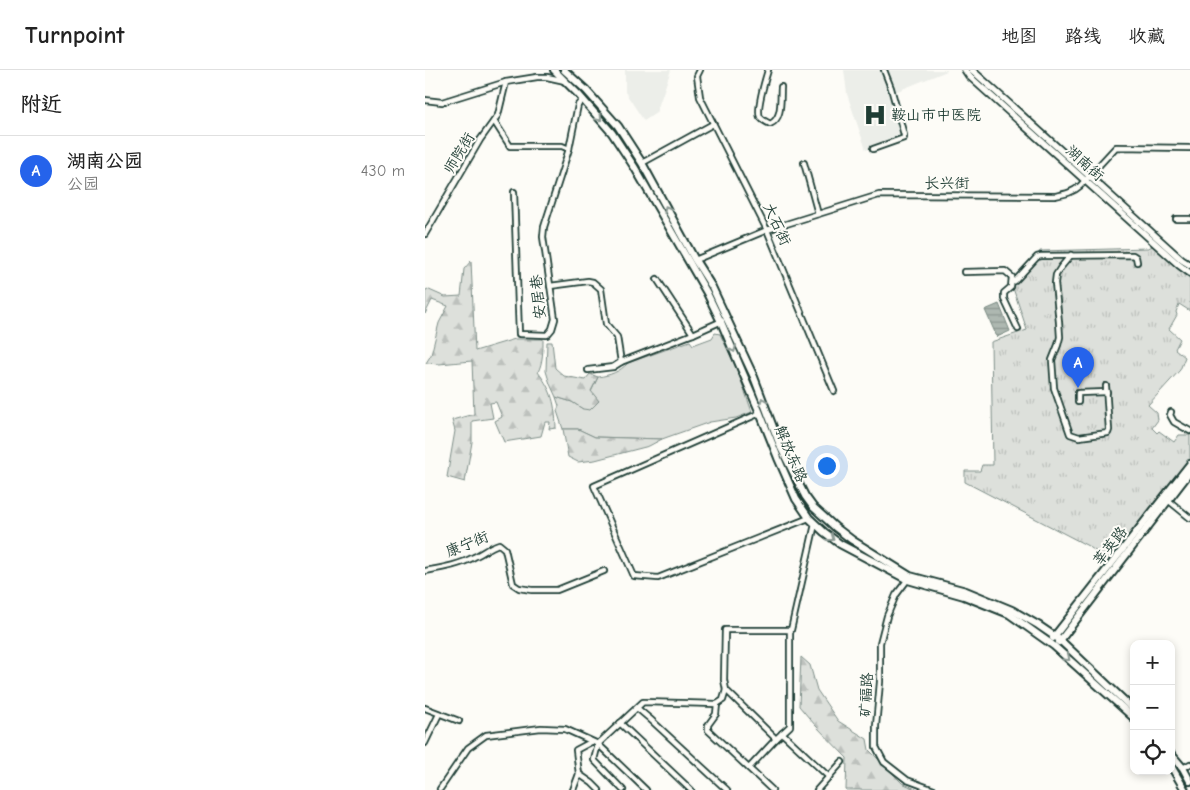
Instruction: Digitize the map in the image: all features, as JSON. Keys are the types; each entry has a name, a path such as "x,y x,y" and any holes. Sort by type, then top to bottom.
{"main road":[{"name":"解放东路","path":"554,70 583,99 612,133 635,168 724,320 754,377 781,448 805,496 819,513 852,540 909,578 966,591 1012,610 1038,625 1058,638 1130,706"},
{"name":"解放东路","path":"563,70 587,90 619,126 712,287 778,458 796,499 809,518 840,544 909,578 964,596 1009,614 1052,644 1130,714"},
{"name":"湖南街","path":"965,70 974,80 1190,266"},
{"name":"湖南街","path":"972,70 1179,264 1190,272"},
{"name":"莘英路","path":"1058,638 1190,464"},
{"name":"莘英路","path":"1052,644 1190,472"},
{"path":"1175,759 1190,781"},
{"path":"1175,773 1185,790"}],"street":[{"name":"大石街","path":"700,70 697,76 700,97 767,230 834,391"},
{"path":"768,70 759,116 770,124 775,122 779,116 781,87"},
{"path":"873,149 903,138 905,135 884,70"},
{"path":"425,100 441,102 506,82 547,77 565,81"},
{"name":"师院街","path":"425,234 480,140 498,115 506,82"},
{"name":"安居巷","path":"514,192 519,334 547,335 552,329 555,319 543,227 569,149 578,105 583,99"},
{"path":"493,121 510,146 562,146 569,149"},
{"path":"642,163 713,124"},
{"name":"长兴街","path":"695,260 767,230 879,195 1055,196 1074,191 1116,147 1190,148"},
{"path":"804,163 818,214"},
{"path":"1176,219 1190,219"},
{"path":"1071,255 1056,275 1055,283 1060,337 1052,360 1054,388 1070,434 1079,437 1108,433 1107,386"},
{"path":"1012,282 1015,282 1037,257 1041,256 1133,255 1137,262"},
{"path":"964,272 1005,271 1012,277 1011,287 1004,292 1004,299 1018,329"},
{"path":"657,279 693,334"},
{"path":"550,286 588,281 593,282 601,289 606,324 617,337 621,362"},
{"path":"588,370 613,367 724,320"},
{"path":"1078,402 1078,393 1107,392"},
{"path":"760,412 594,486 635,576 658,578 809,518"},
{"path":"1171,412 1170,415 1174,422 1190,431"},
{"path":"1168,500 1190,518"},
{"path":"749,768 789,726 791,630 815,524"},
{"name":"康宁街","path":"425,571 473,558 492,546 499,544 505,549 513,584 519,588 557,590 604,571"},
{"name":"矿福路","path":"909,578 897,595 887,616 880,643 877,747 884,762 907,780 934,790"},
{"path":"623,790 594,760 598,744 620,723 643,702 717,704 723,700 726,690 724,680 725,630 791,630"},
{"path":"726,690 776,739"},
{"path":"717,704 716,714 708,725 708,730 772,790"},
{"path":"425,708 459,721"},
{"path":"637,708 726,790"},
{"path":"425,743 439,714"},
{"path":"620,723 691,790"},
{"path":"440,789 468,748 486,735 541,728 565,729 598,744 646,790"},
{"path":"782,733 829,777"},
{"path":"573,790 579,774 576,750 591,742"},
{"path":"820,789 842,762"},
{"path":"1183,768 1190,764"},
{"path":"579,774 599,790"}],"shaded area":[{"path":"625,70 671,70 656,113 644,121 625,92"},
{"name":"鞍山市中医院","path":"844,70 947,71 890,94 903,136 866,150 847,94"},
{"path":"999,304 1010,331 997,337 985,310"}],"green space":[{"path":"1153,246 1190,278 1190,311 1179,304 1176,312 1177,315 1169,329 1180,339 1175,349 1185,357 1180,370 1148,405 1157,413 1158,420 1152,428 1157,433 1159,431 1174,442 1179,435 1190,435 1190,460 1109,560 1088,546 965,482 965,471 980,471 982,465 993,465 991,342 1027,330 1012,285 1033,266 1040,251 1148,248"},
{"path":"471,261 475,351 515,339 543,339 542,360 538,372 552,398 556,428 549,429 550,422 545,422 541,436 504,442 495,421 502,417 496,402 490,403 493,418 472,421 472,442 465,482 447,477 455,431 452,420 474,414 472,361 439,364 426,363 431,355 439,323 448,306 432,300 425,314 425,292 427,289 445,297 461,296 464,269"},
{"path":"715,333 720,334 737,369 752,412 736,418 710,422 662,439 595,437 578,429 563,429 557,411 559,406 556,397 572,402 583,409 598,377 615,373 628,363 690,341 693,345 712,338"},
{"path":"547,342 552,342 555,368 564,376 585,380 590,374 598,377 591,391 599,401 590,410 583,409 572,402 556,397 546,371"},
{"path":"563,429 578,429 595,437 662,439 649,446 595,460 578,462 568,457"},
{"path":"801,657 810,665 817,690 838,721 867,739 869,750 902,783 918,790 846,790 847,758 799,706"}],"place":[{"name":"鞍山市中医院","path":"875,115"},
{"name":"湖南公园","path":"1078,388"}]}
